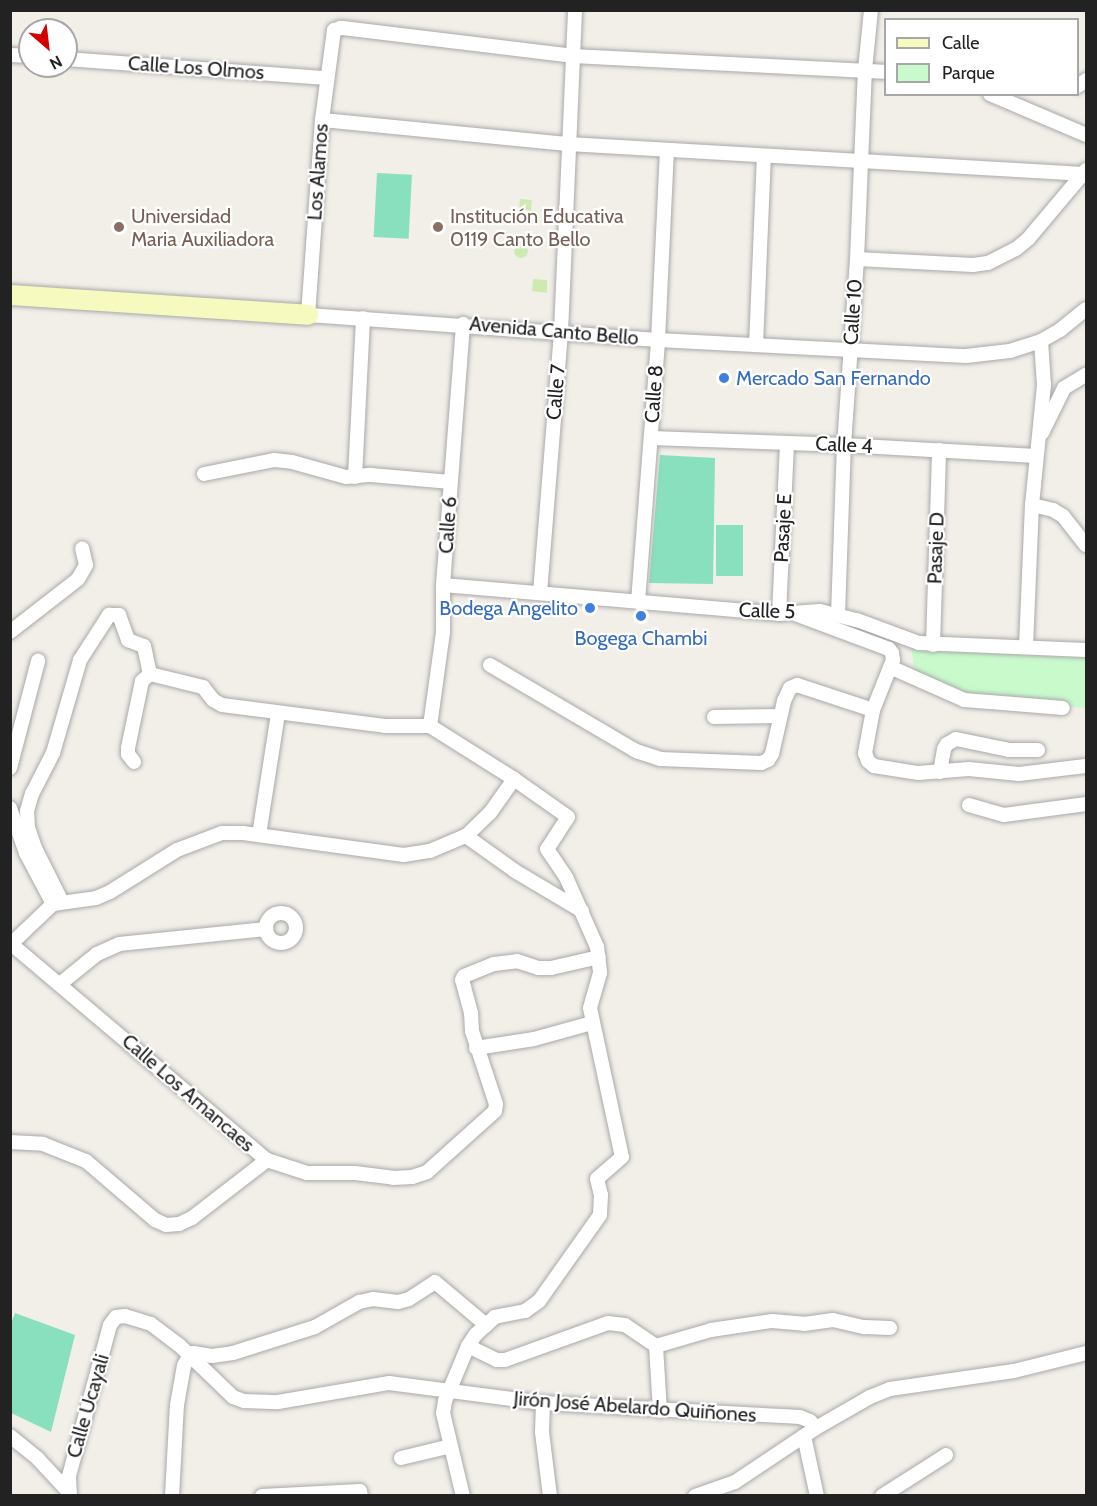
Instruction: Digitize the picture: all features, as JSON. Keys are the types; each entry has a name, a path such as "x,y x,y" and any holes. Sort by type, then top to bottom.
{"street":[{"name":"Calle 7","path":"540,593 561,332 575,10"},
{"name":"Calle 10","path":"838,615 844,445 857,259 865,70 871,10"},
{"name":"Los Alamos","path":"308,315 322,120 334,30 341,28 574,56"},
{"path":"574,56 884,72"},
{"name":"Calle Los Olmos","path":"78,60 326,78"},
{"path":"995,96 1086,135"},
{"path":"322,120 568,144 667,151 1085,173"},
{"name":"Calle 8","path":"638,602 658,340 667,151"},
{"path":"756,345 764,156"},
{"path":"857,259 973,265 988,263 1016,249 1029,238 1085,173"},
{"name":"Avenida Canto Bello","path":"10,295 463,324 658,340 977,355 1010,351 1041,341 1060,330 1086,309"},
{"path":"355,477 363,318"},
{"name":"Calle 6","path":"430,726 443,632 443,585 463,324"},
{"path":"1026,647 1032,505 1044,385 1041,341"},
{"path":"1038,441 1061,393 1084,379"},
{"name":"Calle 4","path":"651,438 844,445 1036,456"},
{"name":"Pasaje E","path":"779,614 787,443"},
{"name":"Pasaje D","path":"933,645 939,450"},
{"path":"204,474 274,460 292,462 337,476 372,475 451,482"},
{"path":"1032,505 1053,510 1063,516 1086,545"},
{"path":"10,633 78,579 86,566 82,548"},
{"name":"Calle 5","path":"443,585 779,614 820,611 919,643 1086,650"},
{"path":"795,614 889,649 893,660 873,710 865,753 868,761 874,766 918,773 969,769 1019,774 1086,766"},
{"path":"58,903 28,828 27,811 32,794 53,753 80,660 109,615 119,615 128,640 144,646 150,674"},
{"path":"10,768 38,661"},
{"path":"490,665 636,751 660,759 761,763 768,760 772,753 786,695 790,688 797,685 873,710"},
{"path":"890,667 964,700 1063,708"},
{"path":"150,674 202,687 213,700 222,705 385,726 430,726 514,779 568,817 546,849 566,877 582,911 599,957 600,973 590,1008 622,1157 597,1179 601,1195 600,1215 539,1300 531,1308 501,1315 486,1325 468,1346 449,1389 443,1413 463,1496"},
{"path":"134,762 128,754 128,748 142,681 150,674"},
{"path":"259,835 278,713"},
{"path":"714,717 780,716"},
{"path":"940,772 944,749 947,744 956,739 1009,750 1038,750"},
{"path":"11,943 58,903 96,898 110,892 177,850 222,833 259,835 404,855 430,851 466,836 490,813 514,779"},
{"path":"969,805 1004,815 1086,804"},
{"path":"10,808 26,852 58,903"},
{"path":"466,836 514,871 582,911"},
{"path":"60,984 97,954 119,944 266,928"},
{"name":"Calle Los Amancaes","path":"11,943 267,1160 307,1173 355,1173 393,1178 412,1177 427,1172 495,1111 496,1104 476,1048"},
{"path":"592,1023 534,1039 476,1048 463,988 464,976 494,964 517,961 538,968 551,968 599,957"},
{"path":"10,1142 43,1144 86,1161 155,1220 165,1225 179,1224 192,1218 267,1160"},
{"path":"172,1496 177,1405 184,1365 193,1353 212,1356 233,1353 315,1327 359,1302 373,1299 398,1302 409,1299 435,1282 486,1325"},
{"name":"Jirón José Abelardo Quiñones","path":"116,1317 125,1316 151,1324 225,1390 244,1401 278,1401 388,1383 449,1389 543,1403 800,1417 810,1421 816,1428"},
{"name":"Calle Ucayali","path":"69,1493 70,1468 110,1325 116,1317"},
{"path":"468,1346 497,1360 505,1360 616,1322 656,1346 711,1330 771,1321 804,1324 833,1320 864,1327 890,1328"},
{"path":"656,1346 660,1411"},
{"path":"694,1496 735,1482 816,1428 870,1397 890,1389 1014,1371 1086,1353"},
{"path":"543,1403 542,1432 550,1496"},
{"path":"10,1436 38,1459 69,1493"},
{"path":"804,1436 817,1496"},
{"path":"401,1458 451,1446"},
{"path":"882,1496 946,1455"},
{"path":"262,1496 361,1493"}],"green space":[{"path":"377,173 412,175 409,239 374,237"},
{"path":"520,199 532,200 530,218 518,217"},
{"path":"518,244 524,244 528,251 524,258 518,258 514,254 514,248"},
{"path":"533,279 547,280 547,293 532,291"},
{"path":"660,455 715,458 713,584 649,583"},
{"path":"716,525 743,525 743,576 716,576"},
{"path":"911,647 1086,656 1086,708 969,699 915,674"},
{"path":"15,1313 75,1335 51,1432 11,1413 10,1326"}],"place":[{"name":"Universidad Maria Auxiliadora","path":"119,227"},
{"name":"Institución Educativa 0119 Canto Bello","path":"438,227"},
{"name":"Mercado San Fernando","path":"724,378"},
{"name":"Bodega Angelito","path":"590,608"},
{"name":"Bogega Chambi","path":"641,616"}]}
